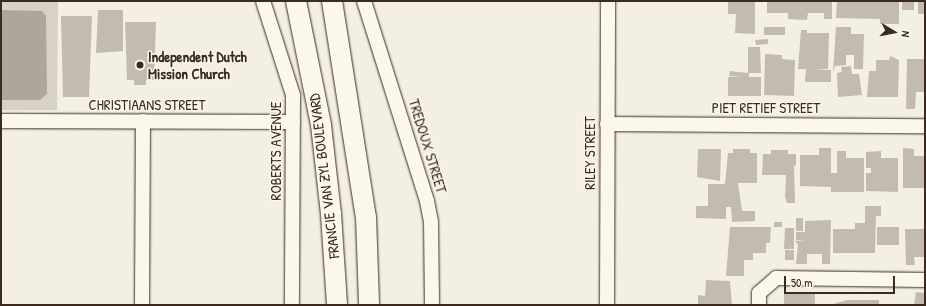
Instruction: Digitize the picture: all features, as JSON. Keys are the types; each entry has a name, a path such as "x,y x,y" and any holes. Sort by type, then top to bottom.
{"main road":[{"name":"FRANCIE VAN ZYL BOULEVARD","path":"296,1 321,125 331,214 337,305"},
{"path":"332,1 366,216 369,305"}],"street":[{"name":"ROBERTS AVENUE","path":"263,1 293,95 292,305"},
{"name":"TREDOUX STREET","path":"364,1 428,200 431,222 432,305"},
{"name":"RILEY STREET","path":"607,305 608,1"},
{"name":"CHRISTIAANS STREET","path":"1,121 293,122"},
{"path":"142,305 143,122"},
{"name":"PIET RETIEF STREET","path":"607,124 925,126"},
{"path":"759,305 759,293 776,278 925,280"}],"shaded area":[{"path":"1,1 58,1 57,110 1,110"},
{"path":"1,10 42,11 46,16 47,94 40,100 1,100"}],"building":[{"path":"728,1 755,2 755,34 735,33 736,14 728,14"},
{"path":"767,1 832,1 832,19 824,19 824,13 808,13 807,20 788,19 788,13 767,13"},
{"path":"837,1 899,1 899,24 880,24 880,19 836,18"},
{"path":"902,1 914,1 914,10 902,10"},
{"path":"918,1 925,1 925,14 918,14"},
{"path":"98,10 123,10 123,51 96,53"},
{"path":"61,16 92,16 89,97 63,97"},
{"name":"Independent Dutch Mission Church","path":"125,22 156,22 154,80 146,80 146,85 134,85 134,80 127,80"},
{"path":"764,27 785,27 785,35 764,35"},
{"path":"836,27 851,27 851,34 864,34 863,69 854,69 854,55 846,55 846,65 835,66 833,72"},
{"path":"801,30 807,30 807,33 829,33 828,69 814,70 831,70 831,82 805,82 806,69 798,69"},
{"path":"768,39 768,44 756,45 755,40"},
{"path":"748,47 760,47 761,73 749,73 749,77 761,77 761,96 728,96 728,77 742,77 729,76 730,71 748,73"},
{"path":"765,54 782,55 782,59 795,60 794,96 764,95"},
{"path":"890,56 899,60 898,97 867,97 869,71 876,71 876,60 889,60"},
{"path":"907,59 925,59 925,92 916,92 915,109 906,109"},
{"path":"851,66 852,74 859,74 862,95 838,97 837,73 842,72 841,67"},
{"path":"819,148 831,148 831,173 837,173 837,151 846,151 846,158 864,158 864,192 831,192 831,187 800,186 800,155 819,155"},
{"path":"903,148 914,149 914,156 925,156 925,188 903,188"},
{"path":"698,149 721,149 720,181 697,177"},
{"path":"733,149 750,149 750,153 757,153 757,183 738,183 742,211 755,211 755,221 732,222 731,207 726,207 726,219 696,218 696,206 708,206 708,184 725,184 728,153 733,153"},
{"path":"771,150 788,150 788,154 796,154 796,166 788,165 794,166 795,203 787,203 785,197 786,175 762,175 763,154 771,154"},
{"path":"881,151 881,158 898,158 898,192 866,191 866,173 871,173 871,168 866,168 866,152"},
{"path":"865,206 881,206 881,216 876,216 875,253 833,253 833,229 855,229 855,223 865,223"},
{"path":"796,218 803,218 803,231 796,231"},
{"path":"831,220 830,264 822,264 822,254 807,254 807,264 796,264 798,245 795,241 805,240 796,240 796,232 805,232 805,221"},
{"path":"774,222 782,222 782,227 774,227"},
{"path":"730,227 771,227 770,243 766,243 766,253 753,253 753,260 744,260 744,276 726,276"},
{"path":"877,227 899,227 899,245 877,245"},
{"path":"785,228 794,228 794,249 784,249"},
{"path":"905,229 925,229 925,257 914,257 915,265 906,265"},
{"path":"785,250 794,250 794,260 785,260"},
{"path":"706,280 730,281 732,305 698,305 698,295 705,296"},
{"path":"784,292 815,292 815,305 784,305"},
{"path":"916,292 925,293 925,305 914,305"},
{"path":"847,300 879,300 879,305 830,305"}],"place":[{"name":"Independent Dutch Mission Church","path":"140,65"}]}
